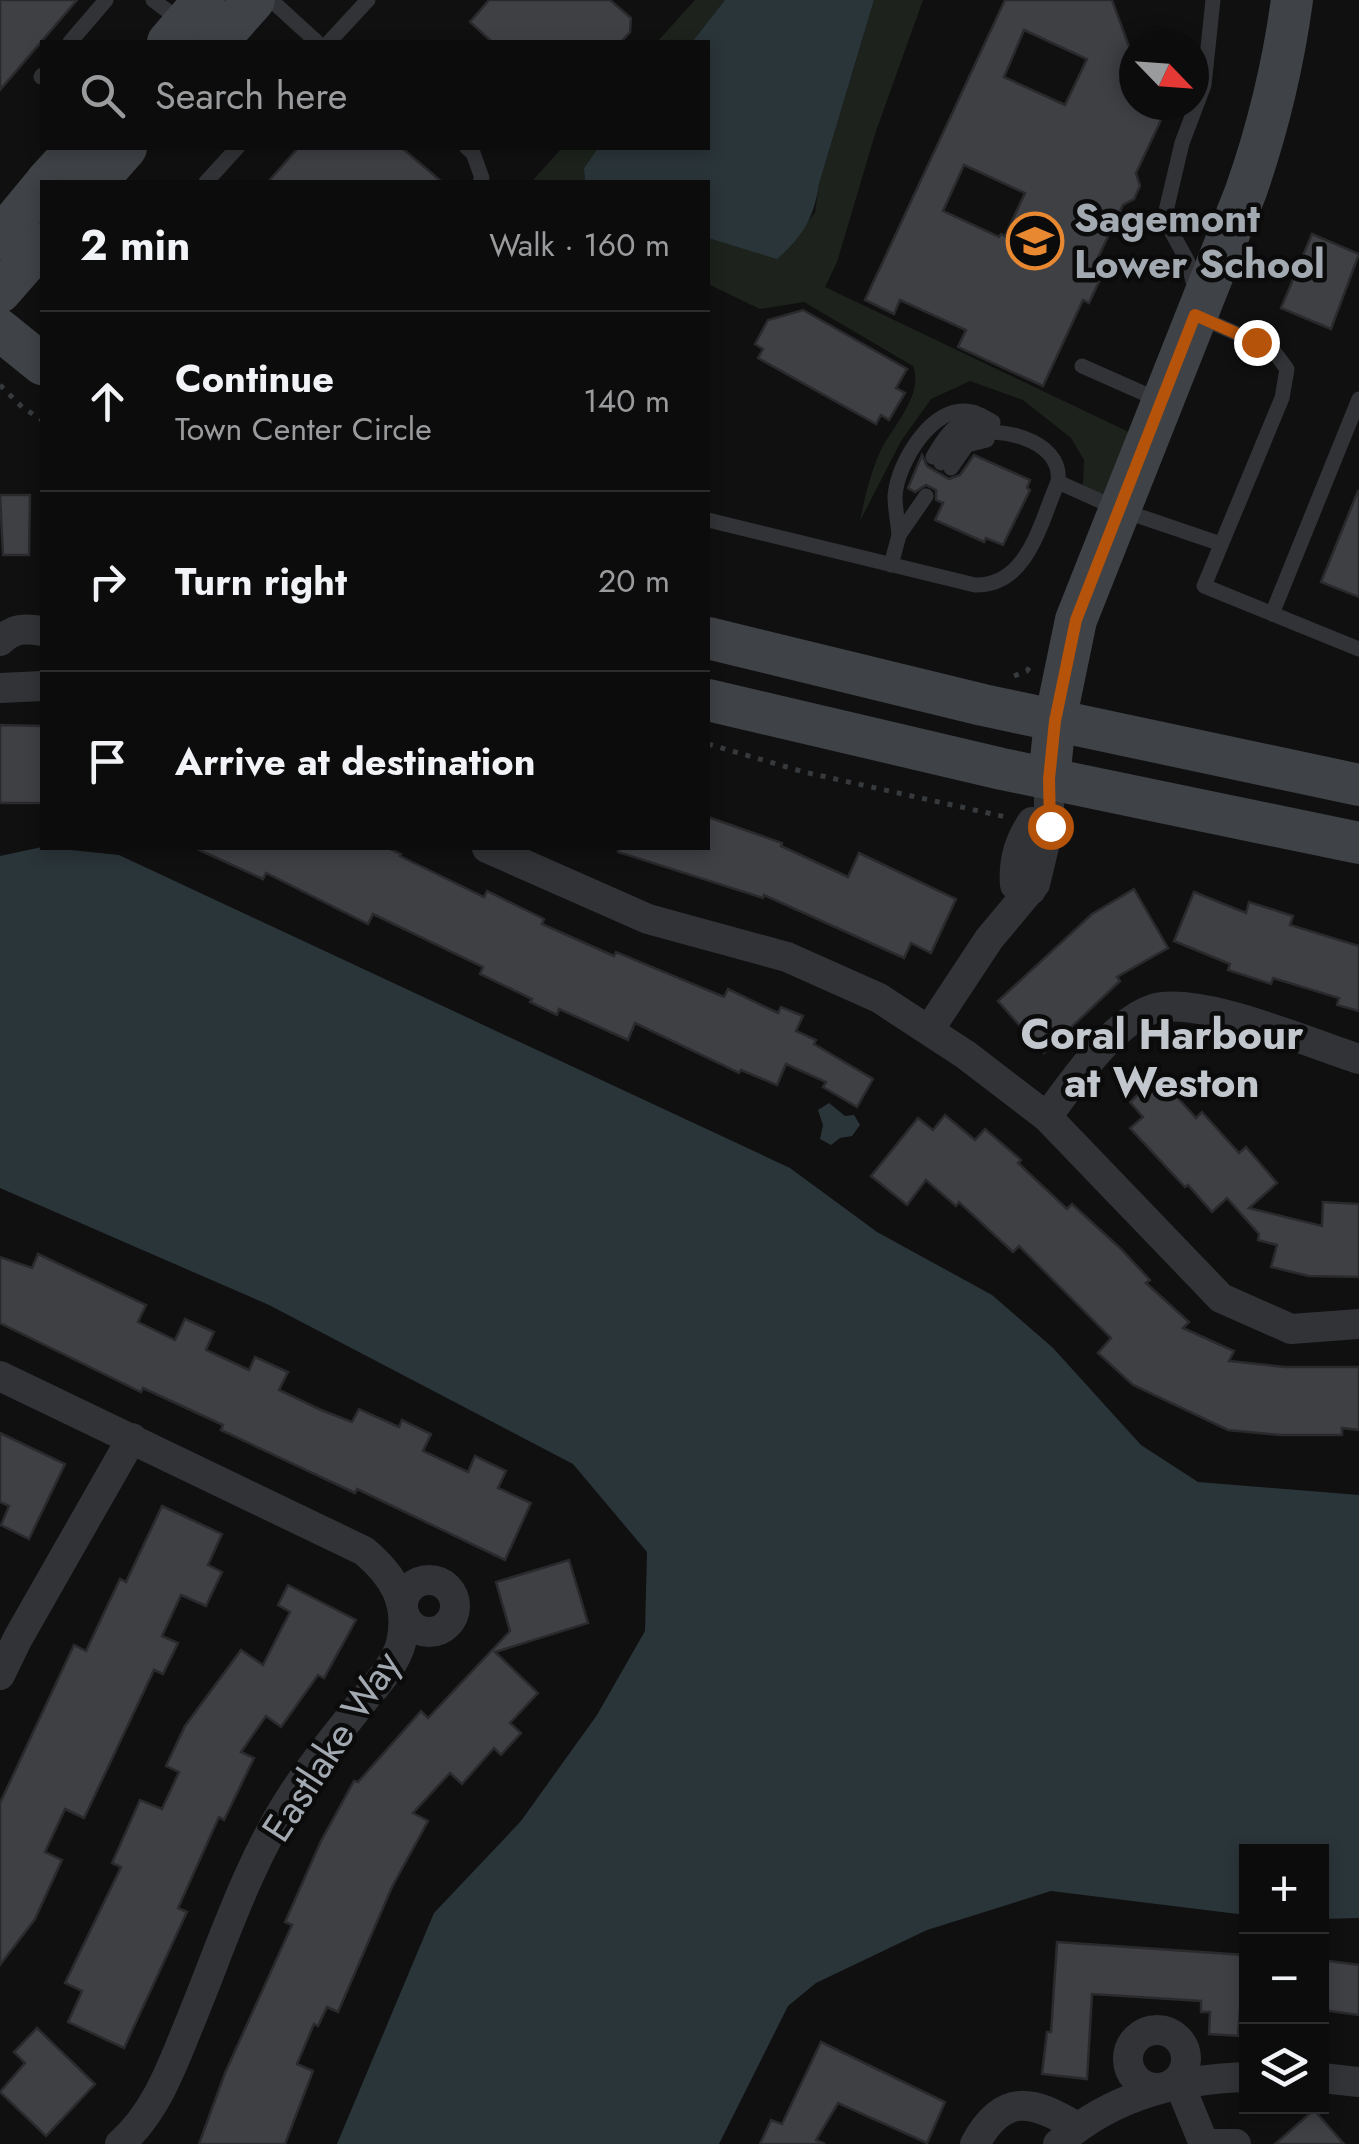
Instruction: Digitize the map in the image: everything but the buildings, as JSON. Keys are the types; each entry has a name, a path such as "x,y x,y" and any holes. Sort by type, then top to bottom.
{"main road":[{"path":"185,22 254,0"},
{"path":"1049,779 1055,721 1076,620 1269,127 1292,0"},
{"path":"48,180 74,150"},
{"path":"98,180 124,150"},
{"path":"11,273 40,196"},
{"path":"11,273 40,246"},
{"path":"0,330 40,362"},
{"path":"710,639 826,670 1359,784"},
{"path":"710,700 1049,779 1359,843"}],"street":[{"path":"0,641 10,632 24,628 40,631"},
{"path":"0,688 40,686"},
{"path":"1023,888 1032,822 1049,779"},
{"path":"928,1030 1023,888 1039,874 1050,826 1049,779"},
{"path":"492,850 648,919 786,957 880,998 1047,1117 1221,1298 1290,1328 1359,1324"},
{"path":"1047,1117 1069,1086 1125,1024 1152,1009 1175,1007 1237,1017 1359,1059"},
{"name":"Eastlake Way","path":"0,1376 364,1551 397,1586 403,1604 404,1626 394,1659 290,1798 257,1859 164,2085 138,2128 120,2144"},
{"path":"0,1676 132,1438"},
{"path":"975,2144 995,2116 1014,2106 1042,2107 1067,2136 1112,2108 1171,2085 1239,2078"},
{"path":"1329,2079 1359,2082"},
{"path":"1171,2085 1204,2144"},
{"path":"1214,2144 1236,2144"}],"lane":[{"path":"72,40 106,0"},
{"path":"271,0 316,40"},
{"path":"331,40 368,0"},
{"path":"1214,0 1204,85 1182,143 1166,211 1170,229 1188,262 1197,310 1272,349 1287,369 1282,398 1204,586 1359,649"},
{"path":"208,180 234,150"},
{"path":"470,150 481,180"},
{"path":"1082,366 1161,401"},
{"path":"1272,614 1359,398"},
{"path":"710,520 975,585 1000,582 1015,572 1022,561 1059,472 1050,453 970,411 940,418 912,450 895,494 901,532"},
{"path":"993,422 976,418 958,423 944,438 941,464 955,441 969,433 1021,438"},
{"path":"1058,482 1118,509 1221,544"},
{"path":"891,565 901,532 926,496"}],"path":[{"path":"0,384 40,419"},
{"path":"710,745 804,772 1032,822"}],"shaded area":[{"path":"695,0 725,0 694,40 659,40"},
{"path":"725,0 874,0 814,207 800,234 777,259 710,239 710,180 585,180 584,168 597,150 710,150 710,40 694,40"},
{"path":"874,0 923,0 876,131 837,262 825,287 1135,435 1106,498 1083,486 1084,460 1071,438 1023,400 970,381 931,399 901,441 860,521 876,460 911,399 913,366 804,302 760,309 710,285 710,239 777,258 815,213 819,184"},
{"path":"560,150 597,150 584,168 585,180 533,180"},
{"path":"40,847 119,855 790,1168 877,1232 992,1295 1053,1348 1141,1445 1198,1482 1359,1495 1359,1918 1329,1919 1329,1844 1239,1844 1239,1914 1051,1891 927,1930 816,1983 788,2006 719,2144 337,2144 434,1913 521,1821 597,1715 645,1631 647,1552 573,1464 269,1305 0,1188 0,856"},
{"path":"829,1103 845,1116 854,1115 860,1125 852,1136 831,1145 820,1139 823,1125 818,1110"}],"place":[{"name":"Sagemont Lower School","path":"1035,241"}],"district":[{"name":"Coral Harbour at Weston","path":"1162,1058"}],"route":[{"path":"1050,826 1049,779 1055,721 1076,620 1195,315 1256,342"}]}
